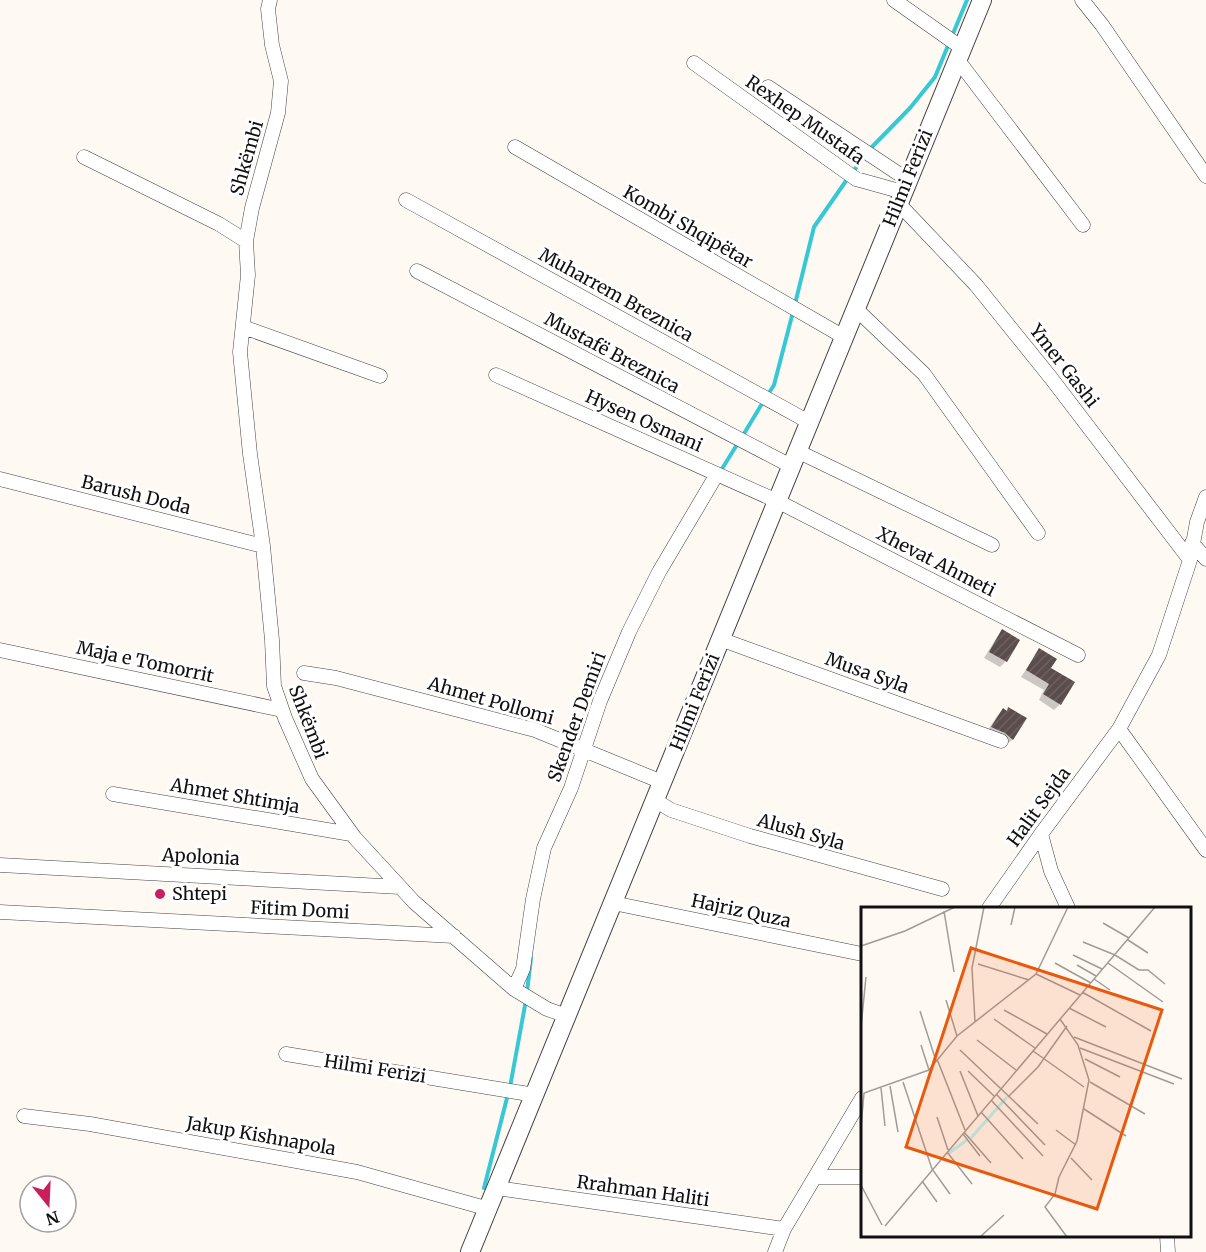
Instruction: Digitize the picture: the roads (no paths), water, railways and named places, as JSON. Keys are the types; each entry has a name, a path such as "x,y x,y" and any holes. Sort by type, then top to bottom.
{"street":[{"name":"Shkëmbi","path":"270,0 268,9 272,45 281,81 278,113 252,208 246,241 248,275 241,362 263,546 274,686 312,780 351,834 414,902 517,991 547,1009 567,1016"},
{"path":"894,0 943,34 959,51 1083,225"},
{"name":"Hilmi Ferizi","path":"470,1252 959,51 982,0"},
{"path":"1082,0 1102,25 1206,176"},
{"name":"Rexhep Mustafa","path":"694,63 856,179 903,192"},
{"name":"Ymer Gashi","path":"768,87 874,158 1051,378 1190,560"},
{"name":"Kombi Shqipëtar","path":"515,147 844,337"},
{"path":"84,157 246,241"},
{"name":"Muharrem Breznica","path":"406,200 809,422"},
{"name":"Mustafë Breznica","path":"417,271 748,444 794,458 992,545"},
{"path":"855,309 924,374 1038,533"},
{"path":"243,327 380,376"},
{"name":"Hysen Osmani","path":"495,375 777,501"},
{"name":"Skender Demiri","path":"517,991 523,969 544,848 589,751 600,701 629,632 659,572 721,476"},
{"name":"Barush Doda","path":"0,479 263,546"},
{"name":"Halit Sejda","path":"990,907 1119,729 1159,655 1190,560 1197,522 1206,497"},
{"name":"Xhevat Ahmeti","path":"777,501 1078,655"},
{"path":"1192,543 1206,560"},
{"name":"Musa Syla","path":"720,639 1001,741"},
{"name":"Maja e Tomorrit","path":"0,650 282,710"},
{"name":"Ahmet Pollomi","path":"304,673 336,678 535,730 662,782"},
{"path":"1119,729 1206,850"},
{"name":"Ahmet Shtimja","path":"113,794 351,834"},
{"name":"Alush Syla","path":"655,800 671,810 750,836 942,889"},
{"path":"1041,834 1051,871 1067,907"},
{"name":"Apolonia","path":"0,865 400,887"},
{"name":"Hajriz Quza","path":"613,903 861,954"},
{"name":"Fitim Domi","path":"0,912 454,936"},
{"name":"Hilmi Ferizi","path":"286,1054 535,1095"},
{"path":"775,1252 784,1229 861,1100"},
{"name":"Jakup Kishnapola","path":"24,1116 90,1124 357,1172 489,1209"},
{"path":"815,1177 861,1177"},
{"name":"Rrahman Haliti","path":"497,1188 784,1229"},
{"path":"1167,1237 1168,1252"}],"waterway":[{"path":"869,150 910,108 935,77 967,0"},
{"path":"853,172 864,156"},
{"path":"795,304 814,227 848,178"},
{"path":"767,396 774,385 793,312"},
{"path":"742,437 763,402"},
{"path":"720,472 738,443"},
{"path":"527,992 531,958"},
{"path":"510,1087 526,1000"},
{"path":"484,1188 508,1094"}],"place":[{"name":"Shtepi","path":"160,894"}]}
